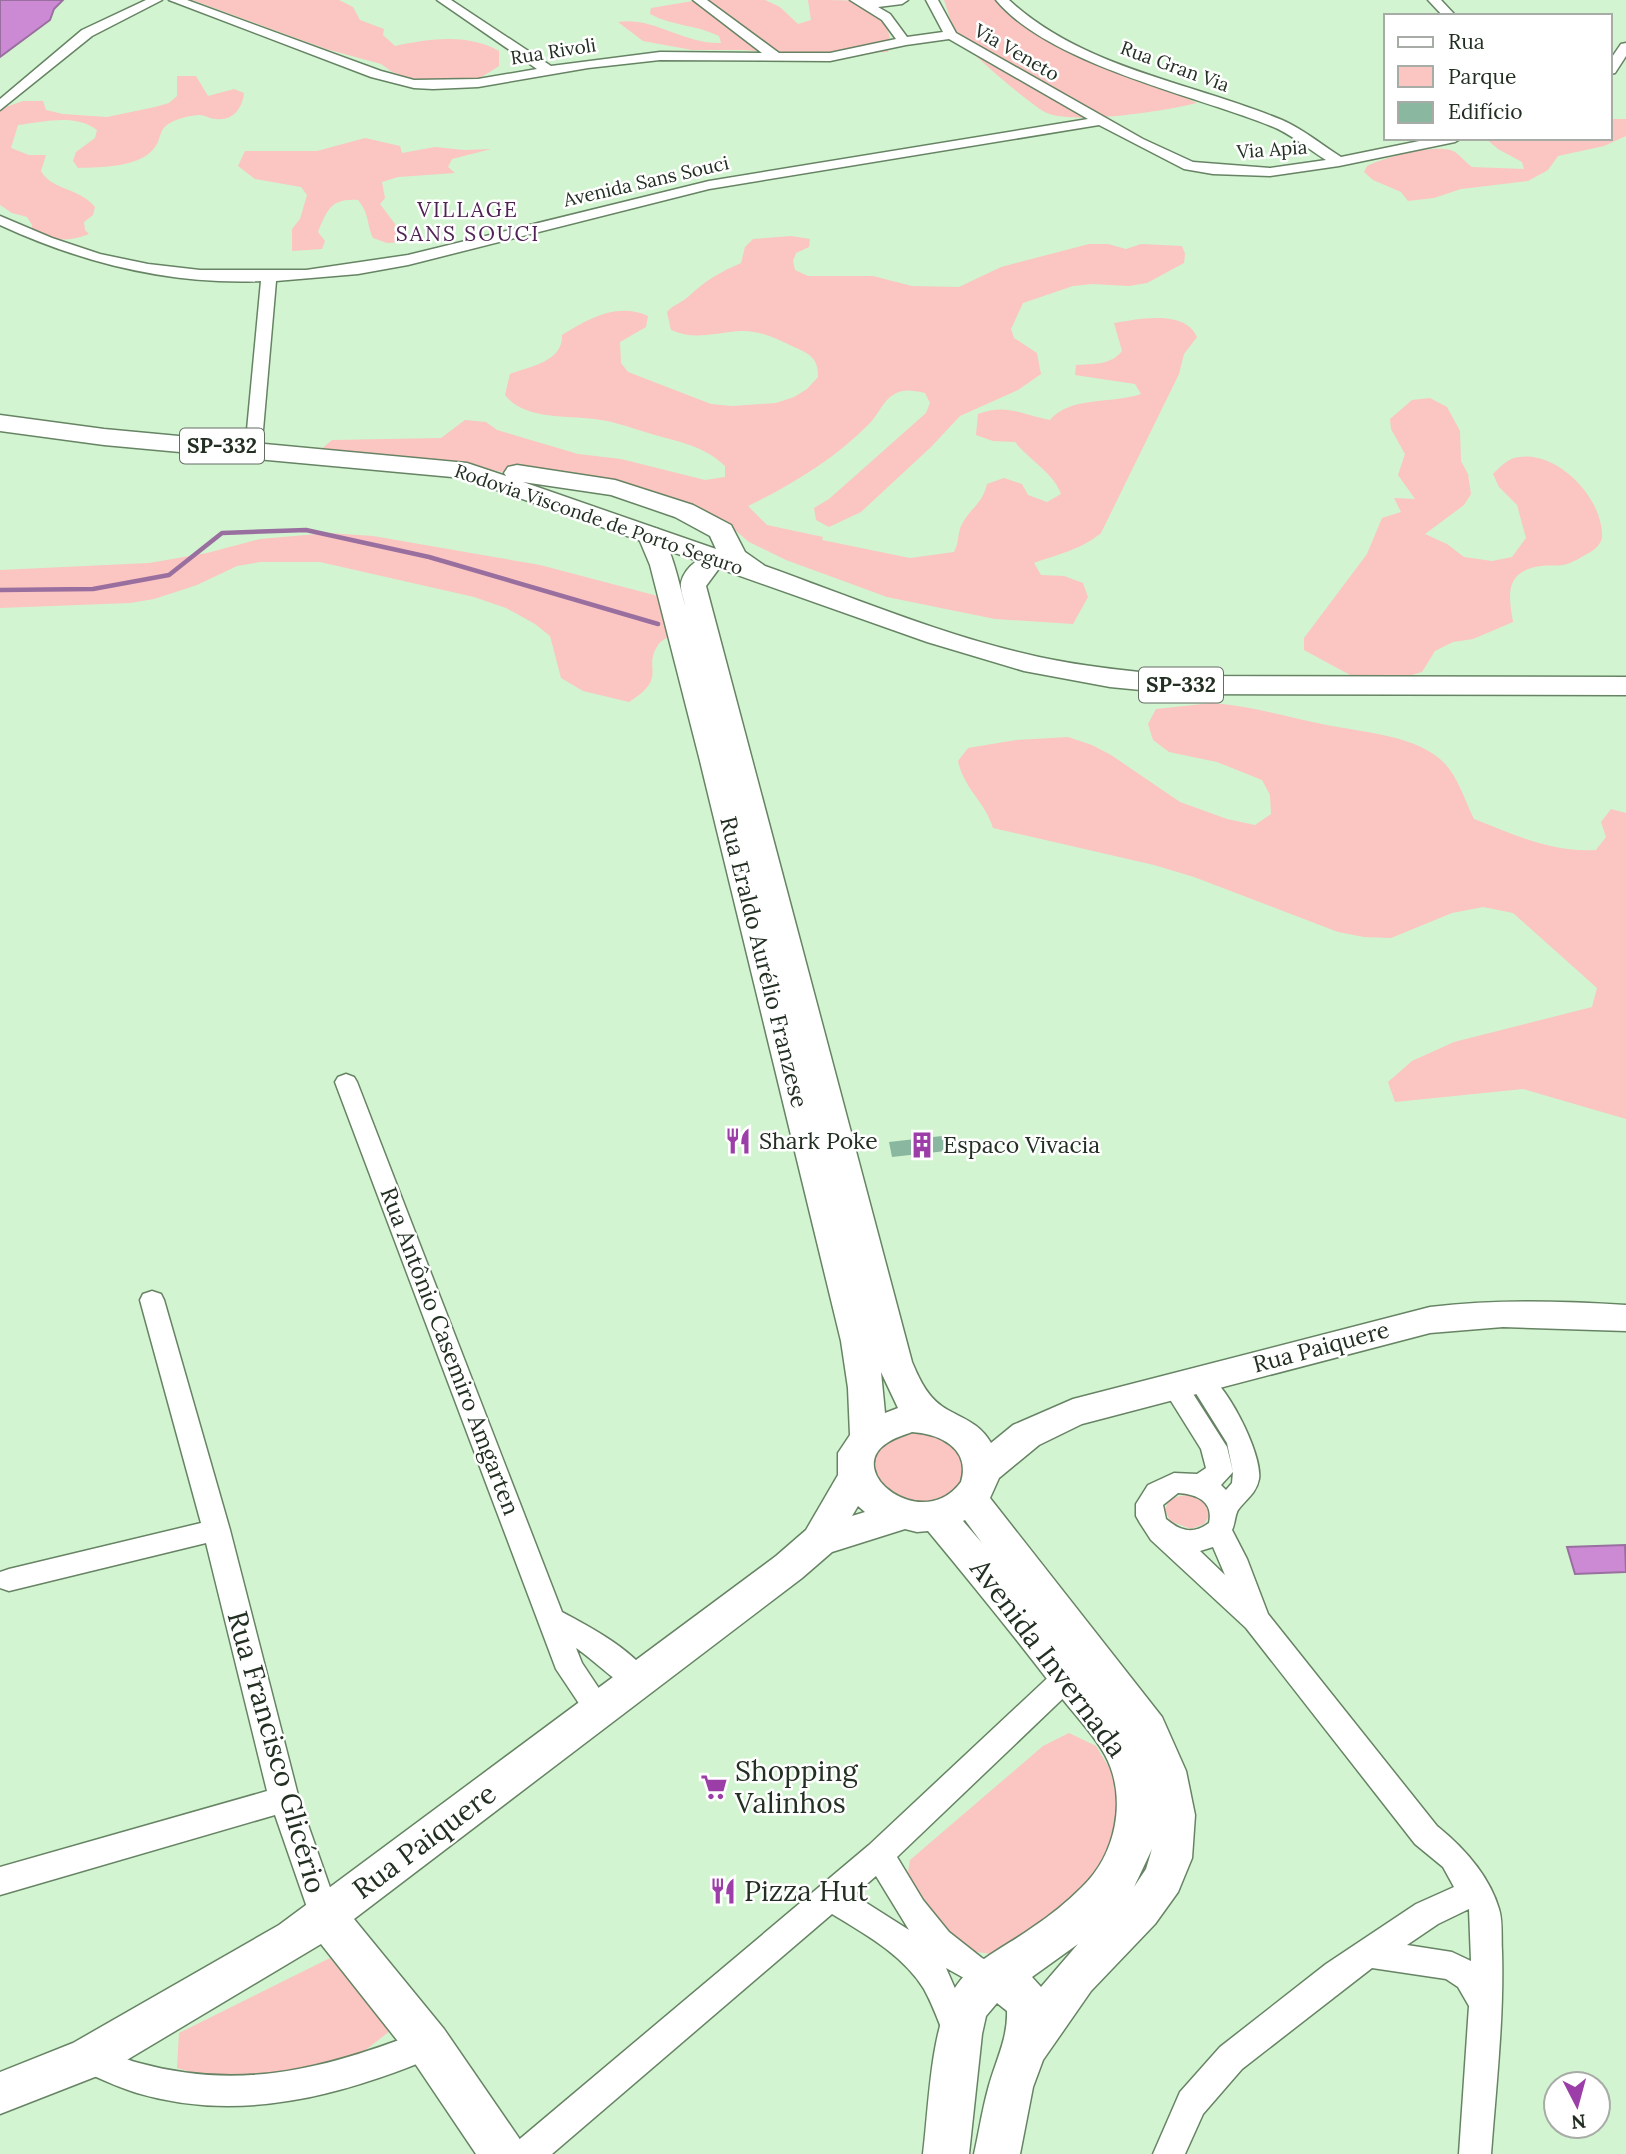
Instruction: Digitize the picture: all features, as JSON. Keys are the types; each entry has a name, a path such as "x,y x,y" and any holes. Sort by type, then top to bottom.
{"main road":[{"name":"Rodovia Visconde de Porto Seguro","path":"0,423 104,437 498,470 615,488 684,512 718,528 725,558"},
{"name":"Rodovia Visconde de Porto Seguro","path":"444,467 477,474 649,534 698,546 949,639 1034,665 1110,678 1182,685 1626,686"},
{"path":"649,534 646,526 650,518 684,512"},
{"name":"Rua Eraldo Aurélio Franzese","path":"649,534 662,565 714,761 858,1341 866,1388 868,1436"},
{"name":"Rua Eraldo Aurélio Franzese","path":"725,558 693,586 894,1362 911,1399 946,1425"},
{"name":"Rua Paiquere","path":"0,2093 89,2058 294,1939 600,1711 819,1541 947,1500 1026,1436 1073,1413 1408,1325 1465,1314 1559,1314 1626,1318"},
{"path":"946,1425 976,1448 947,1500 886,1509 862,1489 856,1476 855,1462 859,1448 868,1436 887,1424 910,1418 1026,1436"},
{"name":"Rua Paiquere","path":"819,1541 856,1476"},
{"name":"Avenida Invernada","path":"946,2154 962,2017 972,1998 991,1979 1077,1921 1101,1898 1126,1864 1138,1820 1134,1776 1124,1749 1098,1712 1066,1678 1007,1598 947,1500"},
{"name":"Avenida Invernada","path":"947,1500 1148,1729 1164,1762 1175,1806 1177,1832 1164,1877 1151,1898 1068,1987 1018,2065 997,2154"},
{"name":"Rua Francisco Glicério","path":"325,1916 428,2044 503,2154"},
{"path":"991,1979 1016,1988 1026,1998 1028,2032 1018,2065"}],"street":[{"path":"0,106 87,33 156,0"},
{"name":"Rua Rivoli","path":"175,0 376,74 414,84 453,86 548,70 660,56 830,57 904,41 951,35"},
{"path":"443,0 548,70"},
{"path":"699,0 778,58"},
{"path":"861,2 902,0"},
{"name":"Via Veneto","path":"932,0 951,35 1100,121"},
{"name":"Rua Gran Via","path":"1002,0 1027,23 1080,51 1146,79 1279,124 1339,162"},
{"path":"1434,0 1448,14"},
{"path":"861,2 886,17 904,41"},
{"path":"1612,67 1626,47"},
{"name":"Via Apia","path":"1100,121 1189,166 1213,170 1269,172 1339,162 1445,140"},
{"name":"Avenida Sans Souci","path":"0,220 78,250 138,266 206,275 269,276 368,269 709,185 1100,121"},
{"path":"255,430 269,276"},
{"name":"Rua Antônio Casemiro Amgarten","path":"346,1082 570,1669 600,1711"},
{"name":"Rua Francisco Glicério","path":"152,1300 216,1530 284,1798 325,1916"},
{"path":"1187,1382 1218,1456 1220,1472 1200,1486"},
{"path":"1161,1532 1185,1542 1198,1542 1221,1519 1245,1482 1246,1453 1187,1382"},
{"path":"1256,1620 1233,1559 1215,1495 1200,1486 1174,1483 1154,1494 1148,1513 1161,1532 1256,1620 1426,1835 1454,1858 1464,1877 1477,1891 1485,1912 1484,2002 1475,2154"},
{"path":"9,1580 216,1530"},
{"path":"553,1620 603,1650 638,1681"},
{"path":"527,2154 880,1854 1066,1678"},
{"path":"0,1881 284,1798"},
{"path":"880,1854 908,1907 926,1930 946,1951 991,1979"},
{"path":"1169,2154 1191,2103 1231,2058 1337,1974 1427,1914 1477,1891"},
{"path":"829,1896 889,1933 914,1954 935,1981 960,2034"},
{"path":"1369,1953 1452,1966 1469,1977 1484,2002"},
{"path":"89,2058 134,2077 151,2081 217,2091 255,2093 322,2082 370,2069 428,2044"}],"green space":[{"path":"192,0 339,0 353,7 360,20 384,29 383,35 395,46 448,39 474,42 499,51 499,66 480,78 435,81 410,78 392,72 381,64 326,49"},
{"path":"699,0 765,0 780,7 798,24 811,20 808,0 857,1 871,9 883,21 889,36 888,52 801,55 744,50 692,50 643,41 618,22 644,23 694,39 721,43 719,36 711,32 650,14 651,8"},
{"path":"944,0 1001,0 1028,23 1197,103 1143,113 1099,117 1078,118 1047,113 1015,90 962,43 955,32"},
{"path":"177,76 196,76 208,96 234,89 244,93 241,104 236,113 227,118 214,119 196,115 171,122 165,126 157,144 148,154 130,163 109,166 78,168 73,161 76,152 95,138 97,130 89,125 59,120 18,125 11,148 29,155 46,155 41,171 46,177 82,196 95,207 93,215 84,222 85,230 89,234 67,239 39,236 32,233 32,225 27,217 12,213 0,205 0,109 23,101 43,101 46,110 107,117 169,103 177,96"},
{"path":"1612,119 1626,119 1626,136 1604,146 1558,156 1548,170 1528,181 1461,189 1434,198 1408,201 1401,192 1373,180 1364,172 1367,166 1385,159 1437,149 1455,152 1472,167 1524,169 1522,162 1487,140 1612,140"},
{"path":"365,138 400,146 402,153 435,147 491,149 452,159 448,167 455,173 398,177 382,182 385,198 380,204 395,224 394,230 406,242 387,243 373,238 362,205 358,200 349,200 336,203 324,217 318,232 325,241 322,249 292,251 292,229 300,219 307,195 301,187 255,179 238,166 245,151 317,151"},
{"path":"791,236 810,239 809,247 796,253 793,261 795,270 808,276 873,276 912,286 959,287 1001,267 1089,244 1108,244 1126,249 1141,244 1182,246 1184,263 1147,283 1129,286 1073,286 1023,303 1011,329 1014,338 1037,353 1041,374 1018,390 960,416 861,512 829,527 816,520 814,508 829,499 926,413 930,403 925,393 905,391 893,395 869,424 842,449 796,480 748,506 767,525 823,537 822,540 910,558 954,552 962,524 982,497 987,484 1004,478 1022,484 1028,495 1047,502 1061,494 1047,473 1015,442 993,441 976,435 978,414 1006,410 1050,420 1069,407 1141,394 1135,384 1075,375 1076,365 1096,364 1118,356 1122,351 1114,323 1160,318 1182,322 1191,328 1197,337 1184,354 1179,374 1101,533 1077,548 1034,563 1041,575 1064,576 1083,583 1088,597 1073,624 995,619 887,597 786,560 749,542 736,531 718,522 652,501 435,459 400,459 320,450 332,440 441,438 465,420 486,422 497,430 578,454 621,459 705,480 725,477 725,466 716,458 686,444 607,421 546,415 523,409 505,395 510,374 544,362 557,351 562,335 582,323 603,314 625,311 648,316 646,327 620,342 621,363 628,372 711,404 732,406 776,403 794,397 807,389 818,377 817,365 809,355 775,338 755,332 697,335 680,333 671,330 667,312 707,281 741,263 745,247 753,239"},
{"path":"1430,398 1447,407 1460,431 1461,461 1468,474 1471,494 1464,505 1425,534 1447,544 1464,557 1492,561 1512,557 1526,538 1517,505 1499,487 1493,474 1511,459 1533,457 1562,469 1585,491 1600,520 1602,539 1594,549 1570,563 1529,569 1515,578 1510,593 1513,622 1473,639 1453,642 1435,651 1422,672 1402,678 1363,682 1304,650 1304,638 1367,554 1382,518 1401,512 1394,498 1415,499 1398,475 1405,454 1391,429 1390,419 1412,400"},
{"path":"328,533 373,536 540,565 654,595 678,606 674,628 671,634 659,643 654,653 652,679 648,686 629,702 583,691 561,678 550,636 506,608 474,597 320,562 260,562 237,566 197,585 154,599 130,603 0,608 0,570 149,563 207,553 260,539"},
{"path":"1212,703 1384,735 1414,744 1446,765 1456,779 1474,819 1549,846 1596,850 1606,837 1601,822 1611,809 1626,813 1626,1119 1523,1089 1395,1102 1388,1082 1412,1061 1454,1042 1592,1007 1597,988 1513,913 1483,907 1452,913 1391,938 1338,932 1194,877 1154,865 993,828 965,780 958,761 968,748 1016,740 1068,737 1111,755 1180,802 1227,819 1255,825 1271,814 1270,795 1262,780 1217,762 1169,752 1153,740 1148,724 1156,709"},
{"path":"920,1432 941,1439 955,1450 961,1463 962,1477 956,1489 945,1499 928,1504 908,1504 894,1497 873,1479 872,1459 876,1450 886,1441"},
{"path":"1188,1494 1202,1499 1210,1515 1204,1524 1191,1529 1170,1521 1165,1510 1169,1499"},
{"path":"1069,1733 1096,1746 1113,1774 1121,1811 1102,1878 1000,1955 968,1951 905,1890 910,1860 1043,1746"},
{"path":"330,1958 390,2031 350,2062 319,2071 211,2078 177,2068 179,2033"}],"shaded area":[{"path":"0,0 63,0 54,9 50,20 0,57"},
{"path":"1625,1545 1626,1572 1575,1574 1567,1547"}],"building":[{"name":"Espaco Vivacia","path":"951,1135 955,1150 892,1157 889,1142"}],"waterway":[{"path":"0,590 93,589 169,575 222,533 306,530 429,557 658,624"}],"place":[{"name":"Shark Poke","path":"738,1141"},
{"name":"Espaco Vivacia","path":"922,1145"},
{"name":"Shopping Valinhos","path":"714,1787"},
{"name":"Pizza Hut","path":"723,1891"}],"district":[{"name":"VILLAGE SANS SOUCI","path":"468,222"}]}
